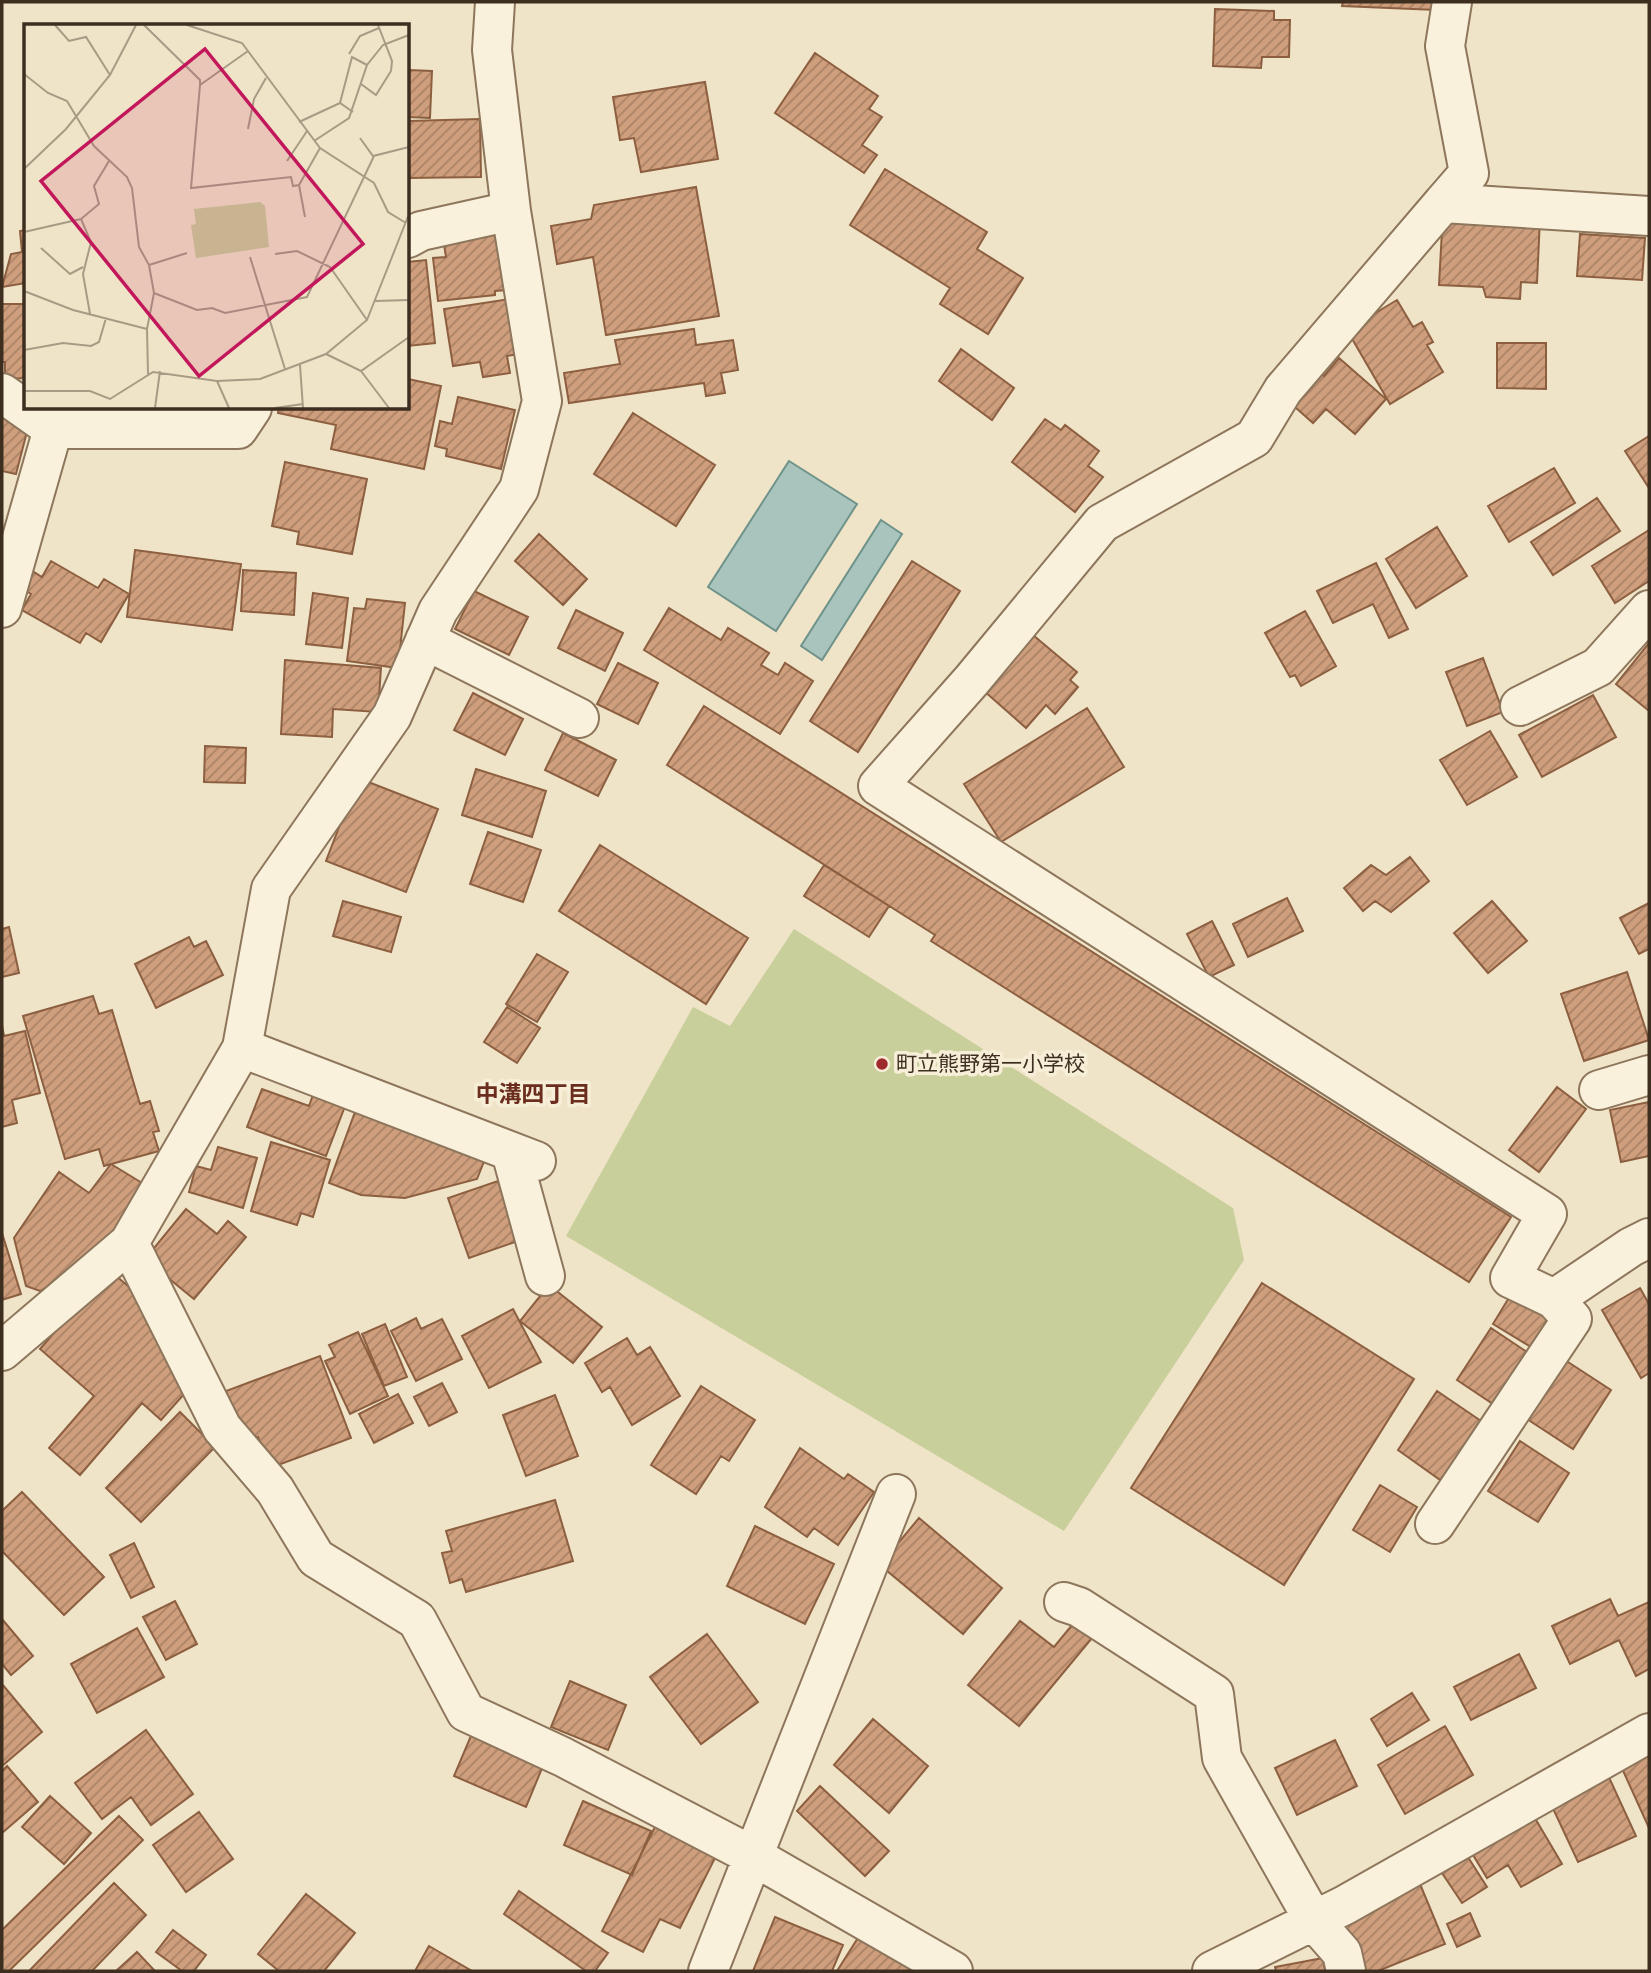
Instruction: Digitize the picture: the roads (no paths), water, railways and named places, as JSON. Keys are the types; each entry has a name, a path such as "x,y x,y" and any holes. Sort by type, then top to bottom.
{"street":[{"path":"2,1351 129,1243 242,1048 271,889 392,716 438,611 519,489 542,401 511,211 492,50 495,2"},
{"path":"1435,1524 1572,1319 1554,1299 1510,1278 1546,1213 878,786 972,680 1102,523 1254,438 1283,390 1469,173 1445,46 1452,2"},
{"path":"1443,204 1649,216"},
{"path":"410,237 421,232 511,211"},
{"path":"2,393 24,409"},
{"path":"26,410 53,429 238,429 251,410"},
{"path":"2,608 53,429"},
{"path":"1520,706 1598,667 1649,610"},
{"path":"425,640 579,718"},
{"path":"242,1048 523,1156 545,1276"},
{"path":"1599,1090 1649,1074"},
{"path":"1554,1299 1630,1247 1649,1238"},
{"path":"129,1243 222,1428 275,1490 316,1558 418,1620 466,1712 563,1757 753,1856 953,1971"},
{"path":"708,1971 896,1494"},
{"path":"1064,1602 1079,1607 1214,1694 1222,1758 1314,1921 1342,1954 1346,1971"},
{"path":"1212,1971 1314,1921 1649,1733"}],"water":[{"path":"789,461 857,504 776,631 708,587"},
{"path":"881,520 902,534 822,660 801,646"}],"place":[{"name":"町立熊野第一小学校","path":"882,1064"}],"district":[{"name":"中溝四丁目","path":"533,1094"}]}
